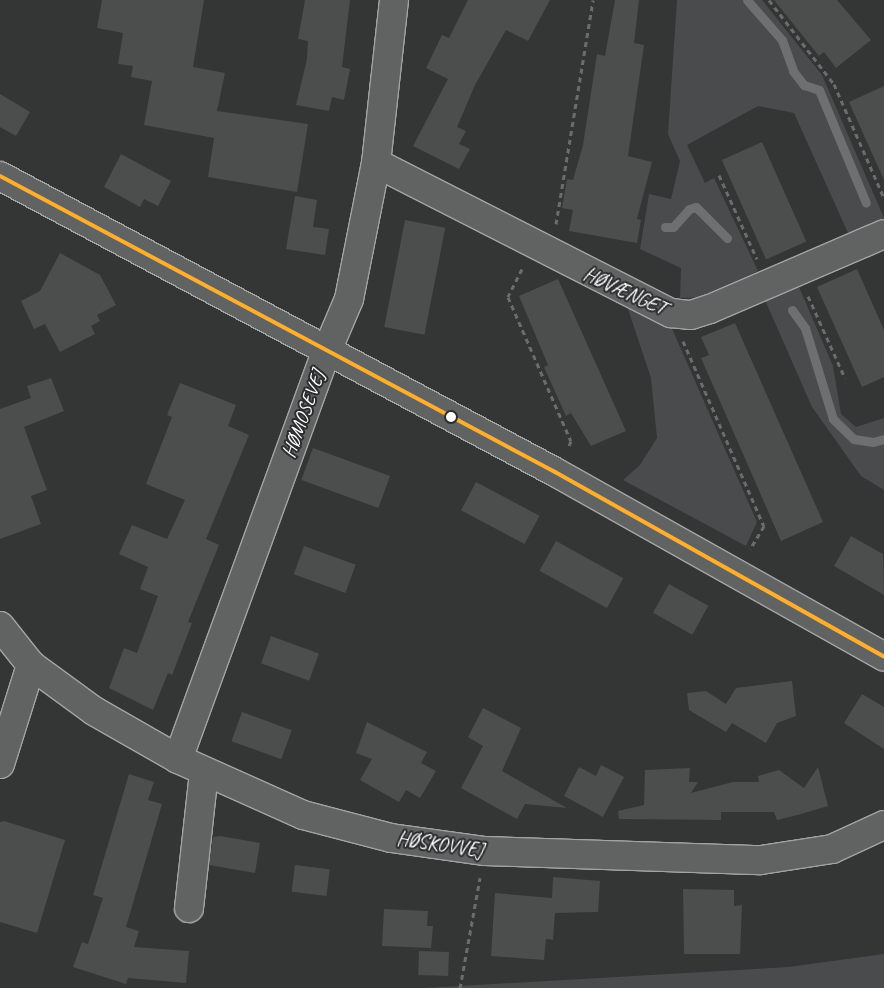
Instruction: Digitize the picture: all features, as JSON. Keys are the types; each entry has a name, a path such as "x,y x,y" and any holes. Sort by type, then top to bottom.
{"street":[{"name":"HØMOSEVEJ","path":"178,759 326,353 349,299 376,164 394,0"},
{"name":"HØVÆNGET","path":"376,164 542,251 670,313 691,315 884,234"},
{"path":"0,176 326,353 555,472 736,572 884,657"},
{"name":"HØSKOVVEJ","path":"0,626 31,665 94,712 178,759 303,815 392,838 485,850 761,860 832,849 884,825"},
{"path":"0,764 31,665"},
{"path":"189,908 204,772"}],"path":[{"path":"555,472 572,440 508,297 542,251 593,0"},
{"path":"768,0 834,84 884,198"},
{"path":"719,175 768,283"},
{"path":"796,271 845,378"},
{"path":"670,313 764,526 736,572"},
{"path":"460,988 485,850"}],"shaded area":[{"path":"677,0 762,0 822,75 884,218 848,233 794,113 758,106 687,145 705,183 714,178 758,271 704,297 680,298 681,268 640,249 649,194 671,199 680,161 668,134"},
{"path":"799,287 833,366 841,414 856,427 884,418 884,490 861,476 812,407 765,300"},
{"path":"627,306 670,324 757,522 746,546 623,480 640,465 657,438 651,378"},
{"path":"884,954 884,988 425,988 788,967"}],"building":[{"path":"102,0 204,0 193,67 225,73 217,111 308,124 297,192 208,177 214,138 144,125 152,81 131,77 133,66 118,64 123,33 97,28"},
{"path":"305,0 350,0 342,67 350,69 344,100 332,97 329,111 296,105 307,59 308,41 298,39"},
{"path":"468,0 550,0 528,41 506,30 475,85 457,127 466,131 459,144 470,149 459,169 413,146 448,79 426,68 442,35 449,38"},
{"path":"615,0 639,0 634,43 644,45 628,156 652,162 637,219 641,220 637,243 569,231 573,210 562,208 567,179 573,180 583,145 597,54 605,56"},
{"path":"774,0 837,0 871,40 836,68 824,52 819,56"},
{"path":"884,86 884,180 849,102"},
{"path":"0,94 30,112 16,136 0,127"},
{"path":"762,142 806,242 766,259 722,160"},
{"path":"121,154 171,181 158,206 144,199 140,207 104,187"},
{"path":"295,196 317,200 313,227 329,229 325,255 286,249"},
{"path":"405,220 445,228 424,335 384,327"},
{"path":"60,253 100,275 116,305 97,315 100,321 91,326 95,334 60,352 45,324 34,329 21,301 40,291"},
{"path":"857,269 884,330 884,377 862,387 817,287"},
{"path":"558,279 626,431 591,446 571,413 566,416 544,367 548,365 519,296"},
{"path":"735,323 823,522 781,541 701,358 709,355 701,337"},
{"path":"51,378 64,411 24,427 47,490 31,496 41,524 0,539 0,409 31,398 27,386"},
{"path":"180,383 236,405 228,426 249,435 206,539 219,545 188,622 192,623 172,675 168,673 153,710 109,688 124,648 137,653 158,596 140,589 148,567 119,554 132,525 167,539 185,500 146,484 172,417 167,415"},
{"path":"313,448 390,476 378,508 301,480"},
{"path":"476,482 540,516 525,544 461,510"},
{"path":"851,536 883,554 884,595 834,566"},
{"path":"556,541 623,578 607,608 540,571"},
{"path":"304,546 356,565 345,593 294,574"},
{"path":"669,584 708,606 692,635 653,613"},
{"path":"271,636 319,653 309,681 261,663"},
{"path":"792,681 796,716 777,723 766,743 732,723 726,732 689,710 687,693 706,691 726,704 736,688"},
{"path":"862,694 884,707 884,749 844,723"},
{"path":"483,708 521,728 502,771 567,808 525,804 517,819 461,788 483,746 468,737"},
{"path":"242,712 292,730 281,759 231,741"},
{"path":"367,722 427,752 421,763 436,771 420,798 406,790 399,802 360,780 372,759 356,753"},
{"path":"601,765 624,777 603,817 564,796 579,767 596,776"},
{"path":"818,767 828,806 801,814 777,820 774,812 721,812 721,820 619,819 618,811 644,805 645,770 690,768 689,782 698,782 691,793 733,782 759,782 758,776 779,770 804,788"},
{"path":"129,774 154,782 148,800 162,804 126,927 139,931 134,947 189,951 186,983 128,978 126,984 73,967 82,942 88,944 103,898 93,895"},
{"path":"4,821 65,840 37,933 0,922 0,822"},
{"path":"220,836 260,843 255,873 209,865 213,837"},
{"path":"295,865 330,869 326,896 292,892"},
{"path":"553,877 600,881 598,912 555,913 553,940 546,939 544,960 491,956 495,893 552,898"},
{"path":"683,889 734,890 734,906 742,905 740,954 684,954"},
{"path":"384,909 428,911 427,926 433,926 431,948 382,946"},
{"path":"419,951 449,952 448,976 418,975"}],"waterway":[{"path":"747,0 782,40 793,71 804,85 819,90 866,203"},
{"path":"665,227 673,227 689,209 696,207 727,238"},
{"path":"792,310 805,328 833,419 854,439 873,442 884,439"}],"transit line":[{"path":"0,176 555,472 884,657"}]}
